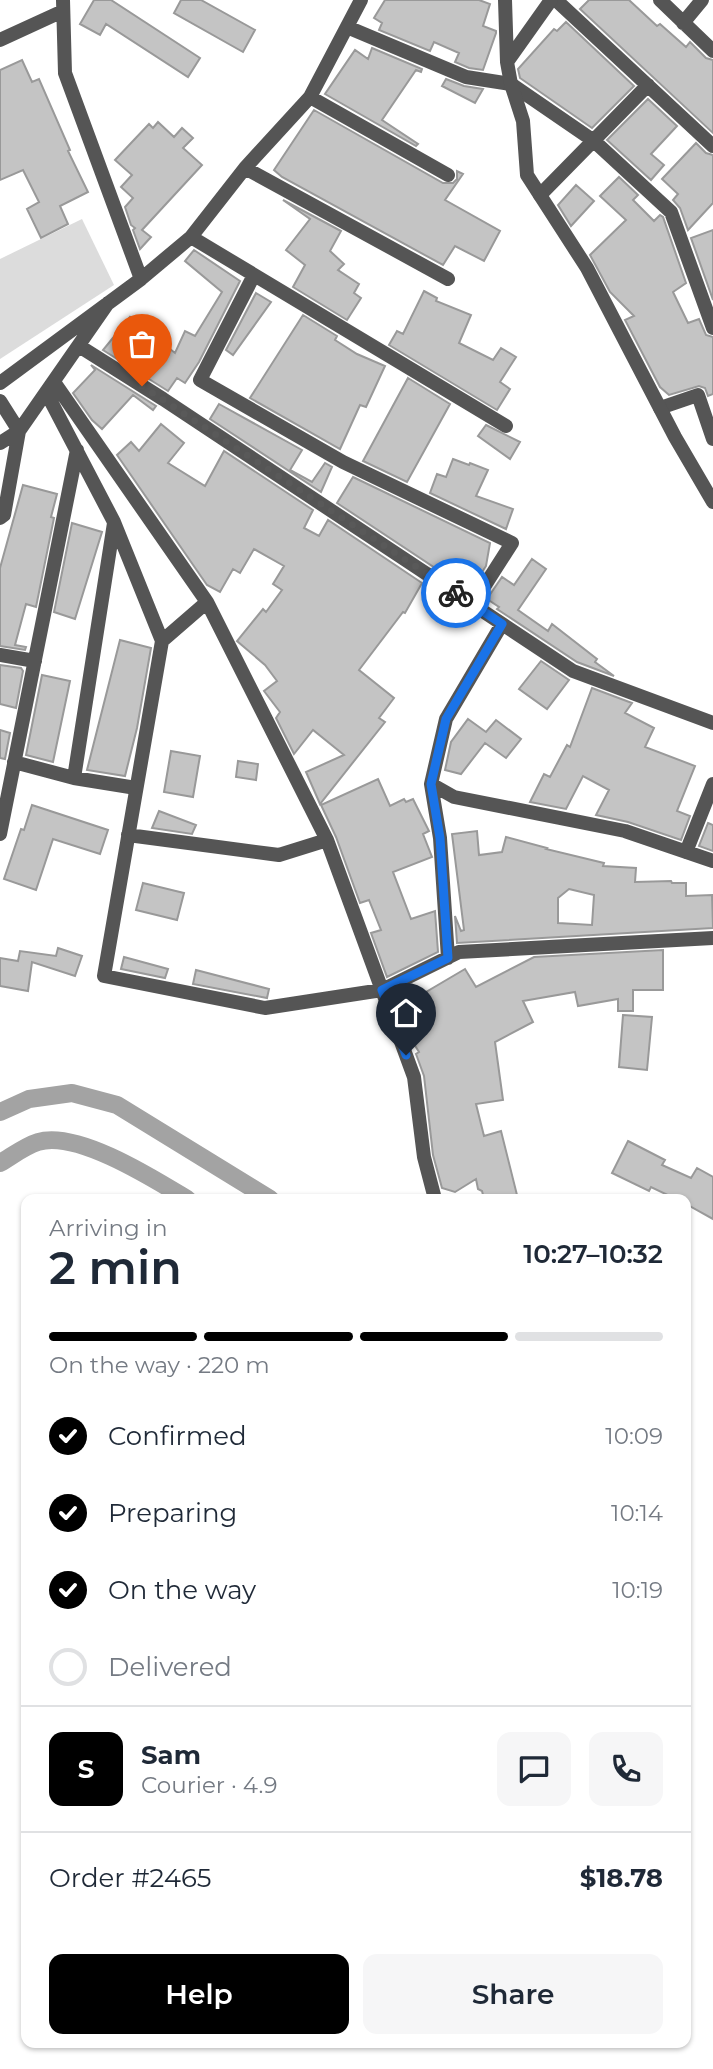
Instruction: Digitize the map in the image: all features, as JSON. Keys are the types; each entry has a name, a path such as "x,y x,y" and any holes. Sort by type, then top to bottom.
{"street":[{"path":"0,383 141,279 191,237 245,168 310,97 361,0"},
{"path":"505,0 507,62 523,121 527,175 587,268 713,502"},
{"path":"507,62 554,0 713,146"},
{"path":"660,0 713,51"},
{"path":"683,23 702,0"},
{"path":"0,40 63,5 65,74 141,279"},
{"path":"347,27 467,77 511,84 594,141 671,212 713,328"},
{"path":"540,195 648,85"},
{"path":"310,97 448,175"},
{"path":"245,168 448,279"},
{"path":"191,237 506,426"},
{"path":"254,275 200,380 343,462 512,543 473,604"},
{"path":"0,443 19,431 108,303"},
{"path":"79,346 573,671 713,723"},
{"path":"50,387 77,450 114,522 162,640 104,976 265,1008 382,990 460,952 713,938"},
{"path":"50,387 207,602 327,840 414,1077 425,1157 434,1194"},
{"path":"660,408 698,395 713,439"},
{"path":"0,401 19,431 4,515 0,518"},
{"path":"0,834 77,450"},
{"path":"74,778 114,522"},
{"path":"162,640 207,602"},
{"path":"448,958 440,838 431,784 446,719 502,624"},
{"path":"0,655 35,661"},
{"path":"14,762 74,778 136,788"},
{"path":"431,784 454,797 625,831 713,861"},
{"path":"686,852 713,784"},
{"path":"128,835 279,855 327,840"}],"shaded area":[{"path":"82,219 114,285 0,359 0,259"}],"building":[{"path":"94,0 111,0 200,58 188,77 106,24 100,35 80,24"},
{"path":"181,0 201,0 255,30 243,52 174,13"},
{"path":"385,0 479,0 490,4 483,26 496,33 483,70 455,62 459,53 434,42 430,51 379,30 382,23 374,18"},
{"path":"589,0 629,0 657,26 660,24 686,47 690,42 706,58 713,60 713,133 580,9"},
{"path":"566,22 634,86 592,128 520,78 518,69 554,29 557,31"},
{"path":"372,48 422,69 421,72 416,70 382,120 418,144 416,146 325,94 355,50 368,59"},
{"path":"22,60 32,82 39,79 88,192 60,206 68,224 41,238 27,209 39,202 23,170 0,180 0,70"},
{"path":"446,79 483,89 475,103 442,86"},
{"path":"648,99 677,126 651,154 664,165 651,180 607,140"},
{"path":"314,110 443,183 453,183 457,179 457,171 463,174 445,200 500,231 484,261 455,246 443,265 282,177 274,170"},
{"path":"158,122 174,137 182,128 193,138 183,148 202,165 142,230 151,237 140,249 133,230 135,228 131,225 125,207 133,198 121,187 132,175 115,160 149,124 153,128"},
{"path":"696,143 706,153 713,155 713,203 688,230 680,208 673,200 678,194 662,179"},
{"path":"619,177 638,195 633,200 654,221 660,215 663,217 686,283 673,292 688,323 699,319 706,335 713,337 713,394 708,396 705,388 699,386 669,395 660,387 625,320 634,316 610,292 590,255 626,220 600,196"},
{"path":"576,185 594,201 571,226 558,205"},
{"path":"283,200 341,231 330,251 344,264 338,270 359,284 354,293 361,298 347,320 293,287 305,265 286,250 310,219"},
{"path":"713,230 713,300 691,238"},
{"path":"194,250 240,281 199,362 185,383 177,378 168,391 103,350 130,317 175,353 185,331 195,336 222,292 185,261"},
{"path":"424,291 437,298 436,301 471,315 459,343 493,360 501,348 516,357 500,382 510,389 497,410 389,345 397,331 403,334"},
{"path":"256,293 271,302 233,355 226,350"},
{"path":"303,315 337,336 335,340 357,354 385,366 366,407 360,405 340,449 250,398"},
{"path":"91,365 156,406 153,410 133,395 102,429 92,420 73,393 95,370"},
{"path":"408,378 450,404 407,482 363,461"},
{"path":"219,404 302,450 290,470 312,482 325,463 332,467 321,492 210,419"},
{"path":"161,424 184,443 168,463 205,486 224,451 313,510 304,528 319,536 328,520 422,583 405,613 403,612 359,670 394,698 379,718 385,722 320,804 306,772 344,755 313,730 294,754 276,718 280,712 264,691 277,681 265,665 237,641 263,609 266,612 282,590 273,584 284,566 254,549 240,573 233,569 220,592 207,585 117,455 131,442 139,451"},
{"path":"486,425 520,442 510,459 478,436"},
{"path":"453,459 488,470 476,496 513,509 506,529 430,493 437,474 446,477"},
{"path":"353,477 490,543 486,566 470,591 337,503"},
{"path":"23,485 57,494 36,607 26,604 15,645 26,647 25,650 0,646 0,568"},
{"path":"72,523 102,532 75,619 54,612"},
{"path":"532,559 546,569 518,610 548,631 552,624 597,659 595,662 614,676 577,662 497,609 499,607 487,599 502,577 514,585"},
{"path":"120,640 151,648 137,728 125,776 87,770"},
{"path":"541,661 569,680 547,709 519,689"},
{"path":"0,665 21,668 23,671 16,708 0,704"},
{"path":"42,675 70,681 53,762 26,755"},
{"path":"592,688 632,703 625,713 654,728 645,747 695,766 677,811 690,816 681,840 628,822 596,815 609,790 583,776 566,809 530,802 544,774 550,777 567,745 570,747"},
{"path":"468,719 486,732 496,720 521,739 506,758 485,743 461,774 445,770 451,742"},
{"path":"0,730 10,733 5,759 0,758"},
{"path":"171,751 200,756 193,797 164,792"},
{"path":"238,761 258,764 256,780 236,777"},
{"path":"378,779 390,806 404,799 406,802 413,799 429,831 423,834 432,857 393,872 411,919 435,911 438,952 387,977 371,933 381,930 369,900 360,903 336,837 321,805"},
{"path":"32,805 108,830 100,854 53,839 36,890 4,879"},
{"path":"159,811 196,825 192,834 152,828"},
{"path":"708,823 713,825 713,851 699,846"},
{"path":"477,831 479,855 502,852 506,837 604,863 603,866 636,868 635,882 686,883 686,896 712,895 713,928 457,943 455,916 461,931 464,930 452,834","holes":["569,889 594,895 592,925 558,923 558,898"]},
{"path":"143,883 184,893 177,920 136,910"},
{"path":"58,948 82,956 75,976 32,962 28,991 0,986 0,958 18,961 20,951 56,956"},
{"path":"663,950 663,990 633,990 633,1011 618,1011 618,999 578,1006 575,992 523,1001 533,1022 495,1042 503,1100 476,1104 484,1136 501,1131 517,1194 483,1194 478,1189 476,1179 455,1192 442,1188 433,1155 424,1076 416,1054 419,1052 409,1036 399,1008 465,969 476,987 534,957"},
{"path":"124,957 168,969 165,978 121,969"},
{"path":"196,970 269,989 267,998 193,984"},
{"path":"623,1015 652,1017 647,1070 619,1067"},
{"path":"628,1141 665,1160 662,1165 691,1178 697,1168 713,1177 713,1219 691,1207 691,1194 666,1194 651,1187 649,1191 612,1173"}],"waterway":[{"path":"0,1112 29,1099 72,1093 117,1105 262,1194"},
{"path":"0,1163 38,1142 54,1140 73,1143 115,1158 179,1194"}],"way so far":[{"path":"142,386 456,593"}],"route":[{"path":"406,1055 382,990 448,958 440,838 431,784 446,719 502,624 456,593"}]}
